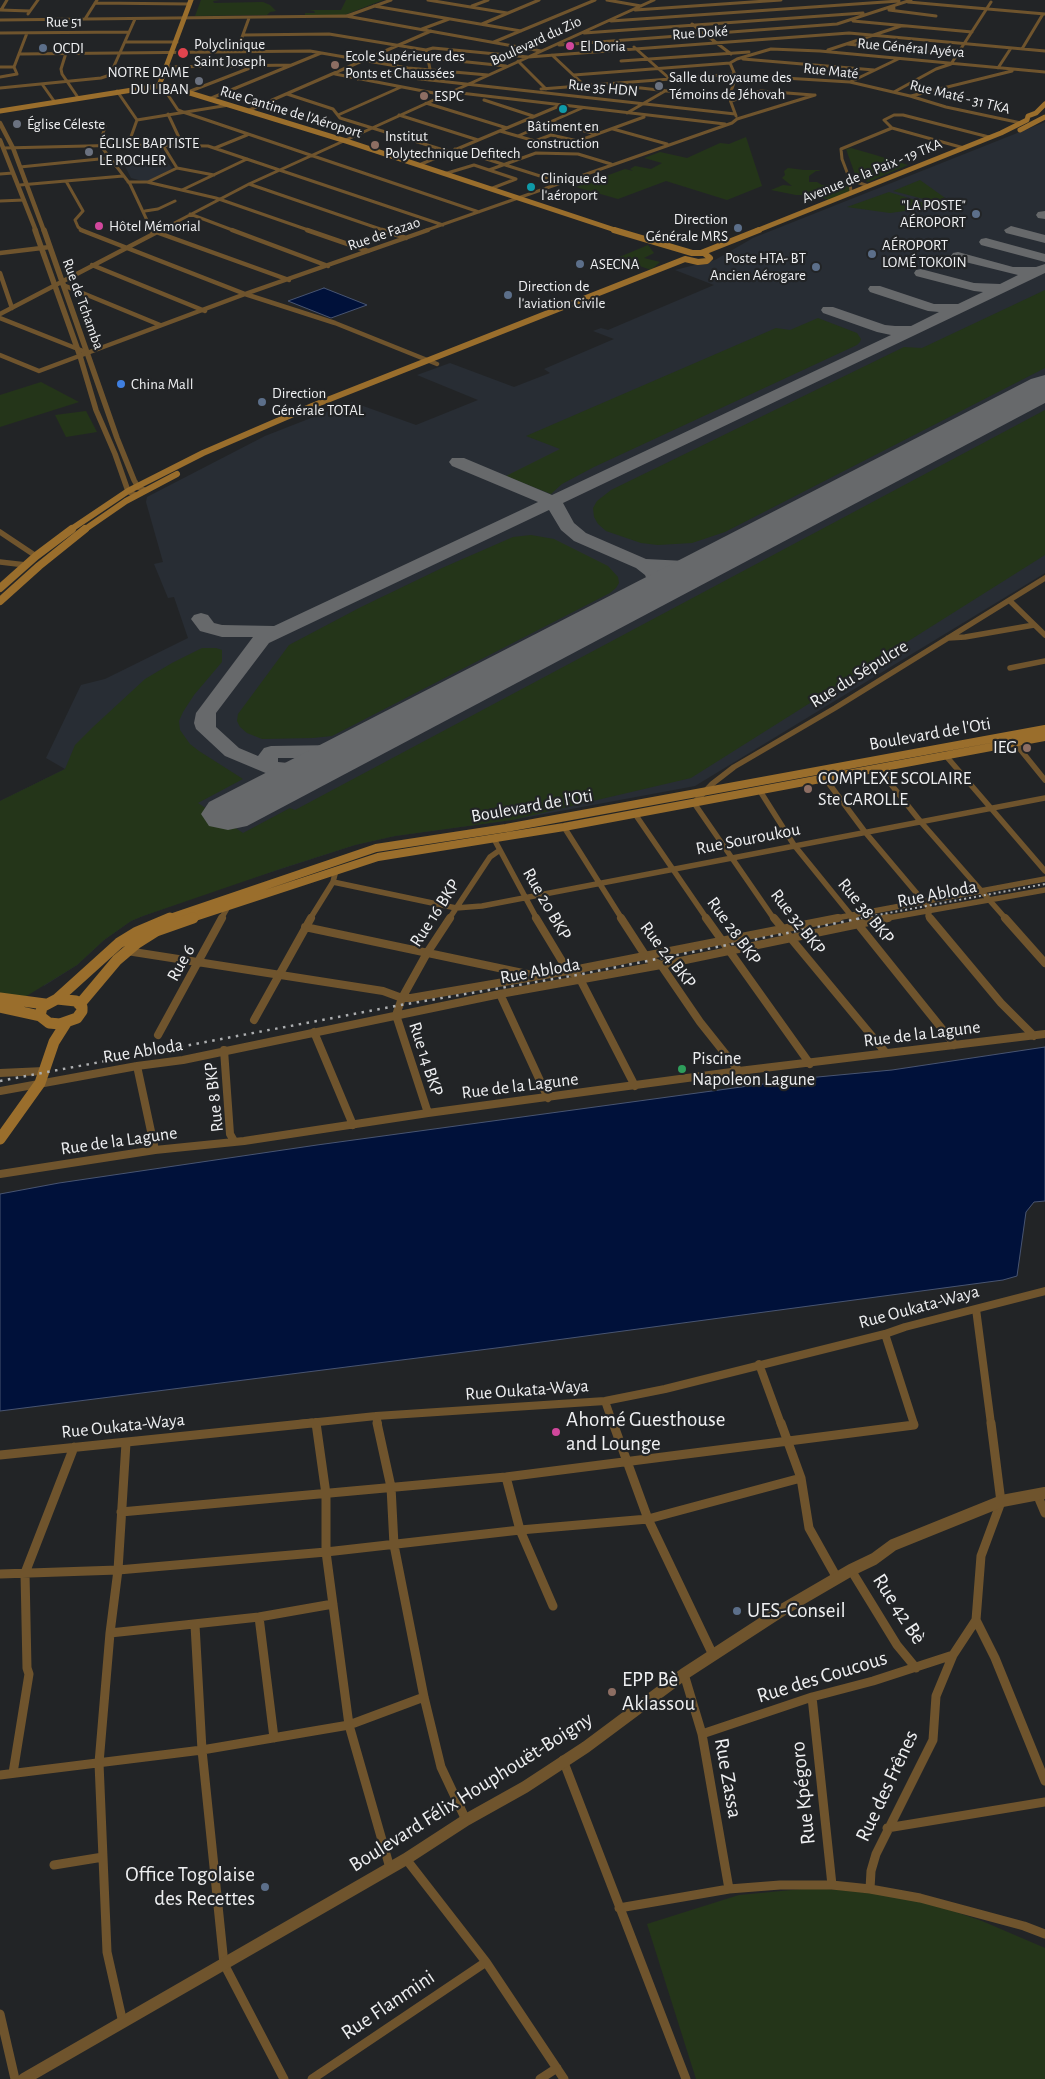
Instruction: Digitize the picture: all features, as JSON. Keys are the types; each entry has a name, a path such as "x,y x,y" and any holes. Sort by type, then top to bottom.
{"main road":[{"path":"0,110 160,85 190,2"},
{"name":"Rue Cantine de l'Aéroport","path":"160,85 182,90 346,141 650,241"},
{"path":"0,110 79,98"},
{"name":"Avenue de la Paix - 19 TKA","path":"700,253 964,148 1027,120 1029,115 1036,113 1045,104"},
{"name":"Avenue de la Paix - 19 TKA","path":"694,262 707,260 710,258 708,255 752,235 999,139 1045,117"},
{"path":"650,241 692,253 708,255"},
{"path":"650,241 694,262"},
{"path":"0,601 38,566 77,535 136,496 141,489 234,439 692,253"},
{"path":"0,589 36,556 95,512 128,491 141,489 242,442 694,262"},
{"name":"Boulevard de l'Oti","path":"45,1004 57,999 119,943 138,932 187,912 355,854 397,844 506,828 1045,729"},
{"name":"Boulevard de l'Oti","path":"66,1023 80,1014 82,1011 80,1004 108,970 126,952 156,932 229,905 389,854 564,827 1045,737"},
{"path":"0,998 45,1004"},
{"path":"57,999 70,999 80,1004"},
{"path":"40,1016 40,1010 45,1004"},
{"path":"0,1007 40,1016 49,1023 54,1042"},
{"path":"49,1023 66,1023"},
{"path":"0,1139 24,1108 40,1083 54,1042 66,1023"}],"street":[{"path":"0,10 7,0"},
{"path":"24,20 38,0"},
{"path":"346,16 390,0"},
{"path":"428,0 507,13"},
{"path":"444,3 451,0"},
{"path":"471,7 488,0"},
{"path":"481,24 539,0"},
{"path":"494,42 595,0"},
{"path":"608,0 641,6"},
{"name":"Boulevard du Zio","path":"0,314 249,184 654,0"},
{"path":"630,11 781,0"},
{"path":"864,0 868,3"},
{"path":"764,1 802,26"},
{"path":"554,45 837,24 908,1"},
{"path":"908,1 890,10 936,16"},
{"path":"605,22 908,1 1044,14 1022,49"},
{"path":"85,19 96,2 190,2"},
{"path":"894,93 936,69 951,64 992,2"},
{"path":"928,28 943,5"},
{"path":"374,6 521,31"},
{"path":"672,8 737,59 874,70"},
{"path":"0,10 30,11"},
{"path":"579,33 873,13"},
{"path":"0,20 346,16 541,51"},
{"path":"0,88 110,75 135,18"},
{"path":"237,51 249,18"},
{"path":"421,29 450,18"},
{"path":"851,20 972,32"},
{"path":"820,51 904,25"},
{"path":"247,111 432,31"},
{"path":"615,31 670,79"},
{"name":"Rue 51","path":"0,33 129,32"},
{"path":"0,77 17,74 14,67 27,33"},
{"name":"Rue Doké","path":"528,57 842,33 1045,51"},
{"path":"244,35 322,34 426,50 433,48 528,57"},
{"path":"358,39 367,35"},
{"path":"125,42 177,42"},
{"path":"847,44 958,54"},
{"name":"Rue Général Ayéva","path":"762,51 776,48 820,51 1045,72"},
{"path":"998,68 1011,48"},
{"path":"426,50 430,69"},
{"path":"20,54 310,51 408,68 488,75"},
{"path":"621,61 762,51"},
{"path":"574,75 730,64 737,59 762,51"},
{"path":"66,53 60,70 79,98"},
{"path":"209,99 322,53"},
{"path":"552,55 585,86"},
{"path":"429,58 507,66"},
{"path":"850,82 898,58"},
{"path":"518,61 546,89"},
{"path":"730,64 736,78 731,89 730,100 736,119"},
{"path":"166,67 292,65"},
{"path":"188,92 255,66"},
{"path":"0,67 14,67"},
{"path":"910,96 1017,70"},
{"path":"334,74 444,95"},
{"name":"Rue 35 HDN","path":"358,79 368,74 376,74 735,114"},
{"name":"Rue Maté","path":"608,84 735,75 850,82 894,93"},
{"path":"42,84 54,101"},
{"path":"526,90 608,84 730,100"},
{"path":"160,85 178,110 183,112 247,136 479,212"},
{"path":"338,115 401,87"},
{"path":"627,113 665,91"},
{"path":"117,92 137,120"},
{"path":"452,92 728,124"},
{"name":"Rue de Fazao","path":"1,356 39,371 160,325 205,311 245,294 290,280 518,199 728,124 736,119 815,95 761,92 730,100"},
{"name":"Rue Maté - 31 TKA","path":"894,93 946,107 1021,123"},
{"path":"286,94 334,109 340,118 450,152"},
{"path":"468,94 533,116"},
{"path":"426,103 507,128"},
{"path":"137,120 229,105"},
{"path":"419,165 559,105"},
{"path":"518,136 582,108"},
{"path":"168,114 183,146"},
{"path":"964,148 892,128 885,119 894,115 903,115 989,137"},
{"path":"399,116 478,140"},
{"path":"500,131 535,141 551,135 578,141 648,116"},
{"path":"128,145 137,120"},
{"path":"550,122 596,134"},
{"name":"Rue de Tchamba","path":"0,123 13,148 39,213 117,438 141,489"},
{"path":"105,126 100,145 128,182 154,232 290,280"},
{"path":"612,128 668,144"},
{"path":"851,193 850,180 840,151 842,148 892,128"},
{"path":"216,148 247,136"},
{"name":"Rue de Tchamba","path":"0,140 13,173 20,185 80,356 96,410 128,491"},
{"path":"535,141 536,153"},
{"path":"578,141 578,154"},
{"path":"4,148 100,145 216,148 443,225"},
{"path":"164,147 177,168"},
{"path":"455,150 562,183"},
{"path":"488,170 536,153 578,154 612,165"},
{"path":"20,167 109,158"},
{"path":"182,190 247,159"},
{"path":"444,174 470,165 516,178 490,189"},
{"path":"147,182 177,168 214,175"},
{"path":"0,174 13,173"},
{"path":"20,185 123,176"},
{"path":"850,180 869,186"},
{"path":"66,181 83,211 75,220 78,227 84,232 245,294 335,323 437,364"},
{"path":"128,182 147,182 220,200 368,251"},
{"path":"249,184 406,238"},
{"path":"0,201 24,200"},
{"path":"144,211 158,209 174,201"},
{"path":"190,214 328,266"},
{"path":"0,253 50,248"},
{"path":"92,265 205,311"},
{"path":"0,273 2,286 12,308"},
{"path":"62,283 160,325"},
{"path":"0,318 88,352"},
{"path":"128,491 136,496"},
{"path":"0,532 36,556"},
{"path":"0,562 26,564"},
{"name":"Rue du Sépulcre","path":"694,803 705,791 734,767 835,708 1045,578"},
{"path":"0,589 10,592"},
{"path":"1010,601 1045,635"},
{"path":"946,638 965,637 1034,625"},
{"path":"1010,668 1045,662"},
{"path":"1015,743 1045,780"},
{"path":"946,756 1045,871"},
{"path":"879,768 920,821 1045,963"},
{"path":"824,777 865,832 930,909 928,916 1001,1003 1034,1036"},
{"name":"Rue 38 BKP","path":"760,791 794,845 955,1045"},
{"name":"Rue Souroukou","path":"333,882 456,908 482,906 1045,798"},
{"name":"Rue 32 BKP","path":"694,803 782,930 886,1053"},
{"name":"Rue 28 BKP","path":"635,814 672,870 810,1064"},
{"name":"Rue 24 BKP","path":"564,827 645,955 650,960 661,965 700,1022 739,1071"},
{"name":"Rue 20 BKP","path":"494,839 525,899 568,971 577,974 580,979 635,1086"},
{"name":"Rue 16 BKP","path":"396,1015 402,998 427,953 490,857 500,850"},
{"path":"254,1020 305,927 333,882 336,870"},
{"path":"126,952 388,992 402,998 423,997 782,930 923,900 1045,880"},
{"name":"Rue Abloda","path":"0,1091 137,1066 183,1060 396,1015 661,965 930,909 1045,890"},
{"name":"Rue 6","path":"158,1035 229,905"},
{"path":"305,927 536,976"},
{"path":"500,994 548,1098"},
{"name":"Rue 14 BKP","path":"396,1015 428,1113"},
{"path":"314,1032 352,1125"},
{"name":"Rue de la Lagune","path":"0,1174 155,1150 234,1141 739,1071 810,1064 1045,1034"},
{"name":"Rue 8 BKP","path":"224,1050 230,1134 234,1141"},
{"path":"137,1066 155,1150"},
{"path":"0,1073 44,1071"},
{"name":"Rue Oukata-Waya","path":"0,1455 376,1416 605,1401 884,1334 1045,1291"},
{"path":"976,1309 1001,1502"},
{"path":"121,1512 506,1477 626,1460 914,1425 884,1334"},
{"path":"759,1364 801,1478 809,1528 837,1578"},
{"path":"605,1401 648,1519 713,1655"},
{"path":"376,1416 391,1487 394,1545 424,1697 441,1767 466,1820"},
{"path":"316,1422 326,1494 326,1552 348,1724 390,1868"},
{"path":"123,2023 107,1952 99,1763 110,1633 118,1570 126,1443"},
{"path":"13,1773 29,1674 27,1668 25,1573 74,1448"},
{"path":"506,1477 520,1530 553,1606"},
{"path":"0,1574 118,1570 326,1552 520,1530 648,1519 801,1478"},
{"path":"1041,1493 1045,1513"},
{"name":"Boulevard Félix Houphouët-Boigny","path":"24,2079 406,1859 466,1820 525,1787 564,1760 586,1748 684,1674 784,1608 874,1559 893,1545 1001,1502 1041,1493"},
{"name":"Rue des Frênes","path":"870,1888 871,1871 887,1828 934,1740 936,1696 953,1655 976,1620 981,1556 1001,1502"},
{"name":"Rue 42 Bè","path":"851,1570 897,1645 916,1668"},
{"path":"110,1633 259,1617 333,1604"},
{"path":"259,1617 274,1738"},
{"path":"976,1620 995,1658 1042,1767 1045,1781"},
{"path":"195,1625 202,1750 224,1964 284,2079"},
{"name":"Rue des Coucous","path":"702,1734 812,1697 916,1668 953,1655"},
{"name":"Rue Zassa","path":"684,1674 702,1734 729,1889"},
{"path":"0,1775 202,1750 274,1738 348,1724 424,1697"},
{"name":"Rue Kpégoro","path":"812,1697 832,1885"},
{"path":"564,1760 686,2079"},
{"path":"887,1828 1045,1802"},
{"path":"54,1865 103,1857"},
{"path":"406,1859 486,1962 564,2079"},
{"path":"619,1908 729,1889 780,1885 832,1885 870,1888 920,1898 1024,1926 1045,1934"},
{"name":"Rue Flanmini","path":"312,2079 486,1962"},
{"path":"0,2014 16,2079"},
{"path":"540,2079 557,2068"}],"shaded area":[{"path":"1045,122 1045,573 695,786 512,820 395,836 355,845 228,886 131,921 104,940 77,965 44,986 0,801 65,769 46,758 81,685 105,679 188,638 174,597 168,598 154,564 163,562 146,502 147,497 265,436 352,402 416,425 478,400 417,375 450,363 514,387 550,373 544,369 614,339 593,331 601,328 608,330 714,285 675,270 715,260 753,238"},
{"path":"167,162 173,169 147,182 131,178 125,166"}],"green space":[{"path":"201,0 220,0 213,1 214,3 263,2 270,5 276,11 270,12 267,15 195,16"},
{"path":"346,0 383,0 342,16 305,15 305,13 315,13 309,10 341,10"},
{"path":"746,137 762,186 727,200 666,181 618,199 576,187 625,169 633,171 630,169 635,166 651,169 662,163 644,158 660,152 687,158 720,143 729,144"},
{"path":"851,148 908,165 868,182 856,177 846,149"},
{"path":"788,168 821,171 816,171 809,176 809,182 817,182 822,185 838,184 850,187 851,192 830,200 819,197 809,201 803,195 771,190 783,185 792,186 782,178 785,175 784,171"},
{"path":"920,180 948,200 947,202 939,203 893,191"},
{"path":"889,192 934,207 890,213 847,207"},
{"path":"648,245 654,253 644,258 660,262 651,270 617,258"},
{"path":"1045,290 1045,368 725,532 692,543 658,545 641,543 606,531 598,524 594,517 593,508 597,501 611,490 904,347 922,348"},
{"path":"818,318 857,333 861,339 860,342 594,467 562,484 551,494 506,476 560,449 526,436 776,328 790,330"},
{"path":"41,382 79,402 0,427 0,395"},
{"path":"1045,410 1045,555 691,778 512,820 395,836 355,845 131,921 104,940 77,965 25,997 0,996 0,801 65,769 75,745 93,727 145,679 172,663 202,648 222,650 222,662 194,695 183,712 179,721 180,730 190,744 199,751 243,779 198,803 243,833 290,808 295,810"},
{"path":"86,411 97,432 66,437 55,415"},
{"path":"531,535 554,539 608,566 618,577 619,583 610,593 332,736 262,739 247,733 240,727 237,721 238,714 289,645 361,607 442,568 513,537"},
{"path":"813,1888 871,1892 921,1900 982,1921 1045,1948 1045,2079 696,2079 647,1924 739,1895"}],"water":[{"path":"324,288 367,305 331,318 288,301"},
{"path":"1045,1047 1045,1201 1034,1202 1026,1212 1017,1276 1003,1280 504,1347 0,1411 0,1194 59,1183 317,1145 807,1078 892,1070"}],"taxiway":[{"path":"1011,230 1045,239"},
{"path":"986,242 1045,258"},
{"path":"958,256 1013,271 1037,271"},
{"path":"552,501 1045,268"},
{"path":"921,273 974,287 1001,288"},
{"path":"875,289 933,308 958,308"},
{"path":"828,310 882,329 895,331 913,330"},
{"path":"458,462 552,501"},
{"path":"330,761 299,770 268,768 232,752 206,729 204,723 206,713 262,639 552,501"},
{"path":"552,501 567,526 580,537 643,564"},
{"path":"643,564 685,567 706,563 722,556"},
{"path":"638,601 653,590 657,582 653,572 643,564"},
{"path":"201,619 207,627 222,631 274,632"},
{"path":"267,763 267,758 271,752 338,751 363,744"}],"runway":[{"path":"228,814 1045,387"}],"railway":[{"path":"856,919 1045,884"},
{"path":"0,1081 401,1005 577,975 862,918"}],"place":[{"name":"El Doria","path":"570,46"},
{"name":"OCDI","path":"43,48"},
{"name":"Polyclinique Saint Joseph","path":"183,53"},
{"name":"Ecole Supérieure des Ponts et Chaussées","path":"335,65"},
{"name":"NOTRE DAME DU LIBAN","path":"199,81"},
{"name":"Salle du royaume des Témoins de Jéhovah","path":"659,86"},
{"name":"ESPC","path":"424,96"},
{"name":"Bâtiment en construction","path":"563,109"},
{"name":"Église Céleste","path":"17,124"},
{"name":"Institut Polytechnique Defitech","path":"375,145"},
{"name":"ÉGLISE BAPTISTE LE ROCHER","path":"89,152"},
{"name":"Clinique de l'aéroport","path":"531,187"},
{"name":"\"LA POSTE\" AÉROPORT","path":"976,214"},
{"name":"Hôtel Mémorial","path":"99,226"},
{"name":"Direction Générale MRS","path":"738,228"},
{"name":"AÉROPORT LOMÉ TOKOIN","path":"872,254"},
{"name":"ASECNA","path":"580,264"},
{"name":"Poste HTA- BT Ancien Aérogare","path":"816,267"},
{"name":"Direction de l'aviation Civile","path":"508,295"},
{"name":"China Mall","path":"121,384"},
{"name":"Direction Générale TOTAL","path":"262,402"},
{"name":"IEG","path":"1027,748"},
{"name":"COMPLEXE SCOLAIRE Ste CAROLLE","path":"808,789"},
{"name":"Piscine Napoleon Lagune","path":"682,1069"},
{"name":"Ahomé Guesthouse and Lounge","path":"556,1432"},
{"name":"UES-Conseil","path":"737,1611"},
{"name":"EPP Bè Aklassou","path":"612,1692"},
{"name":"Office Togolaise des Recettes","path":"265,1887"}]}
